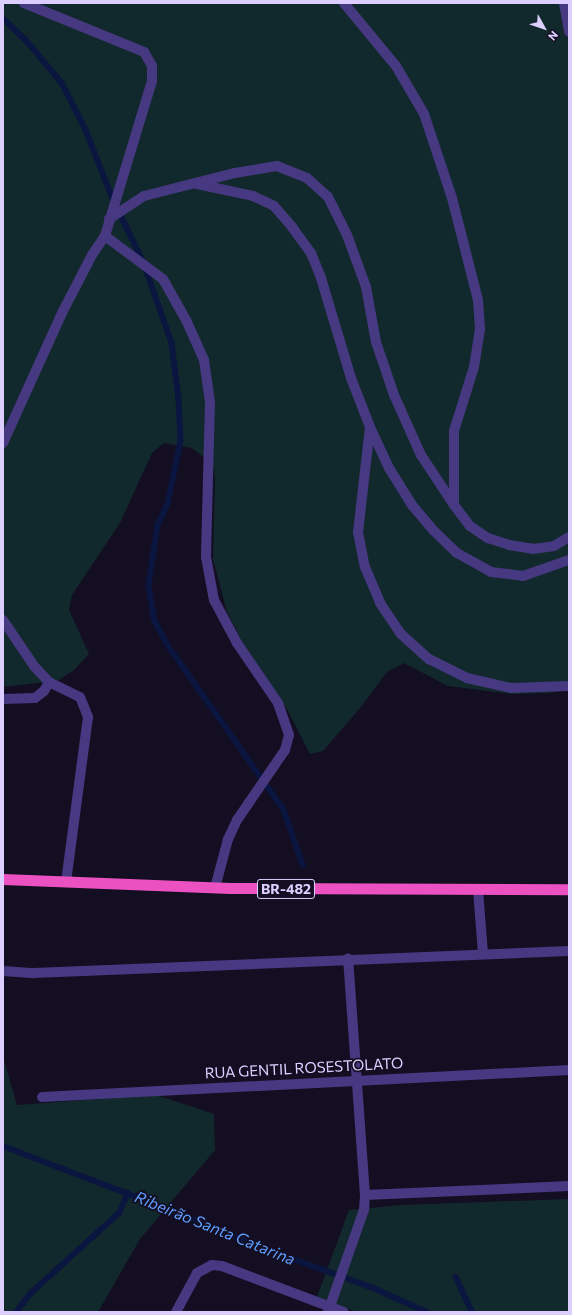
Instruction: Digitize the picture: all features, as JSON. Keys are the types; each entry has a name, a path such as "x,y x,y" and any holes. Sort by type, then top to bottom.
{"highway":[{"name":"BR-482","path":"3,880 215,888 478,890 569,889"}],"street":[{"path":"3,443 63,311 92,255 105,236 152,81 152,66 144,52 24,3"},
{"path":"344,3 396,66 424,114 452,198 478,300 480,328 474,367 454,431 454,505"},
{"path":"564,3 569,32"},
{"path":"109,219 144,196 277,166 307,178 328,197 347,235 366,286 376,342 394,395 421,455 454,505 470,526 488,538 508,545 533,549 554,546 569,537"},
{"path":"195,184 253,196 274,206 292,226 311,253 321,278 351,378 370,427 389,468 412,505 457,552 491,572 523,576 569,560"},
{"path":"105,236 163,279 187,322 204,360 210,402 206,557 214,600 237,643 278,703 289,735 285,750 237,820 228,839 215,888"},
{"path":"370,427 358,532 368,574 380,603 402,634 430,659 467,678 511,688 569,686"},
{"path":"3,620 17,642 49,682 80,697 88,717 66,882"},
{"path":"3,699 35,698 44,691 49,682"},
{"path":"478,890 483,954"},
{"path":"3,971 34,973 569,951"},
{"path":"329,1310 344,1263 364,1210 365,1195 359,1080 348,959"},
{"name":"RUA GENTIL ROSESTOLATO","path":"42,1096 569,1070"},
{"path":"365,1195 569,1186"},
{"path":"176,1312 190,1282 205,1267 222,1266 329,1310 344,1312"}],"green space":[{"path":"3,3 569,3 569,689 550,693 511,694 448,686 404,663 387,672 360,708 323,751 310,754 288,711 243,643 227,612 213,559 215,478 213,464 192,448 164,443 152,453 120,523 72,595 69,610 89,654 74,670 57,681 3,687"},
{"path":"3,1057 17,1105 156,1095 214,1114 215,1150 140,1239 98,1312 3,1312"},
{"path":"569,1199 569,1312 357,1312 317,1297 349,1210 401,1205"}],"waterway":[{"path":"3,18 26,40 62,83 86,130 115,204"},
{"path":"119,211 143,261"},
{"path":"146,269 172,343 179,399 181,441 168,504 158,525 149,585 155,621 167,644 284,810 303,865"},
{"name":"Ribeirão Santa Catarina","path":"3,1146 189,1217 271,1251 371,1287 427,1312"},
{"path":"16,1312 31,1293 119,1213 128,1193"},
{"path":"456,1277 472,1312"}]}
